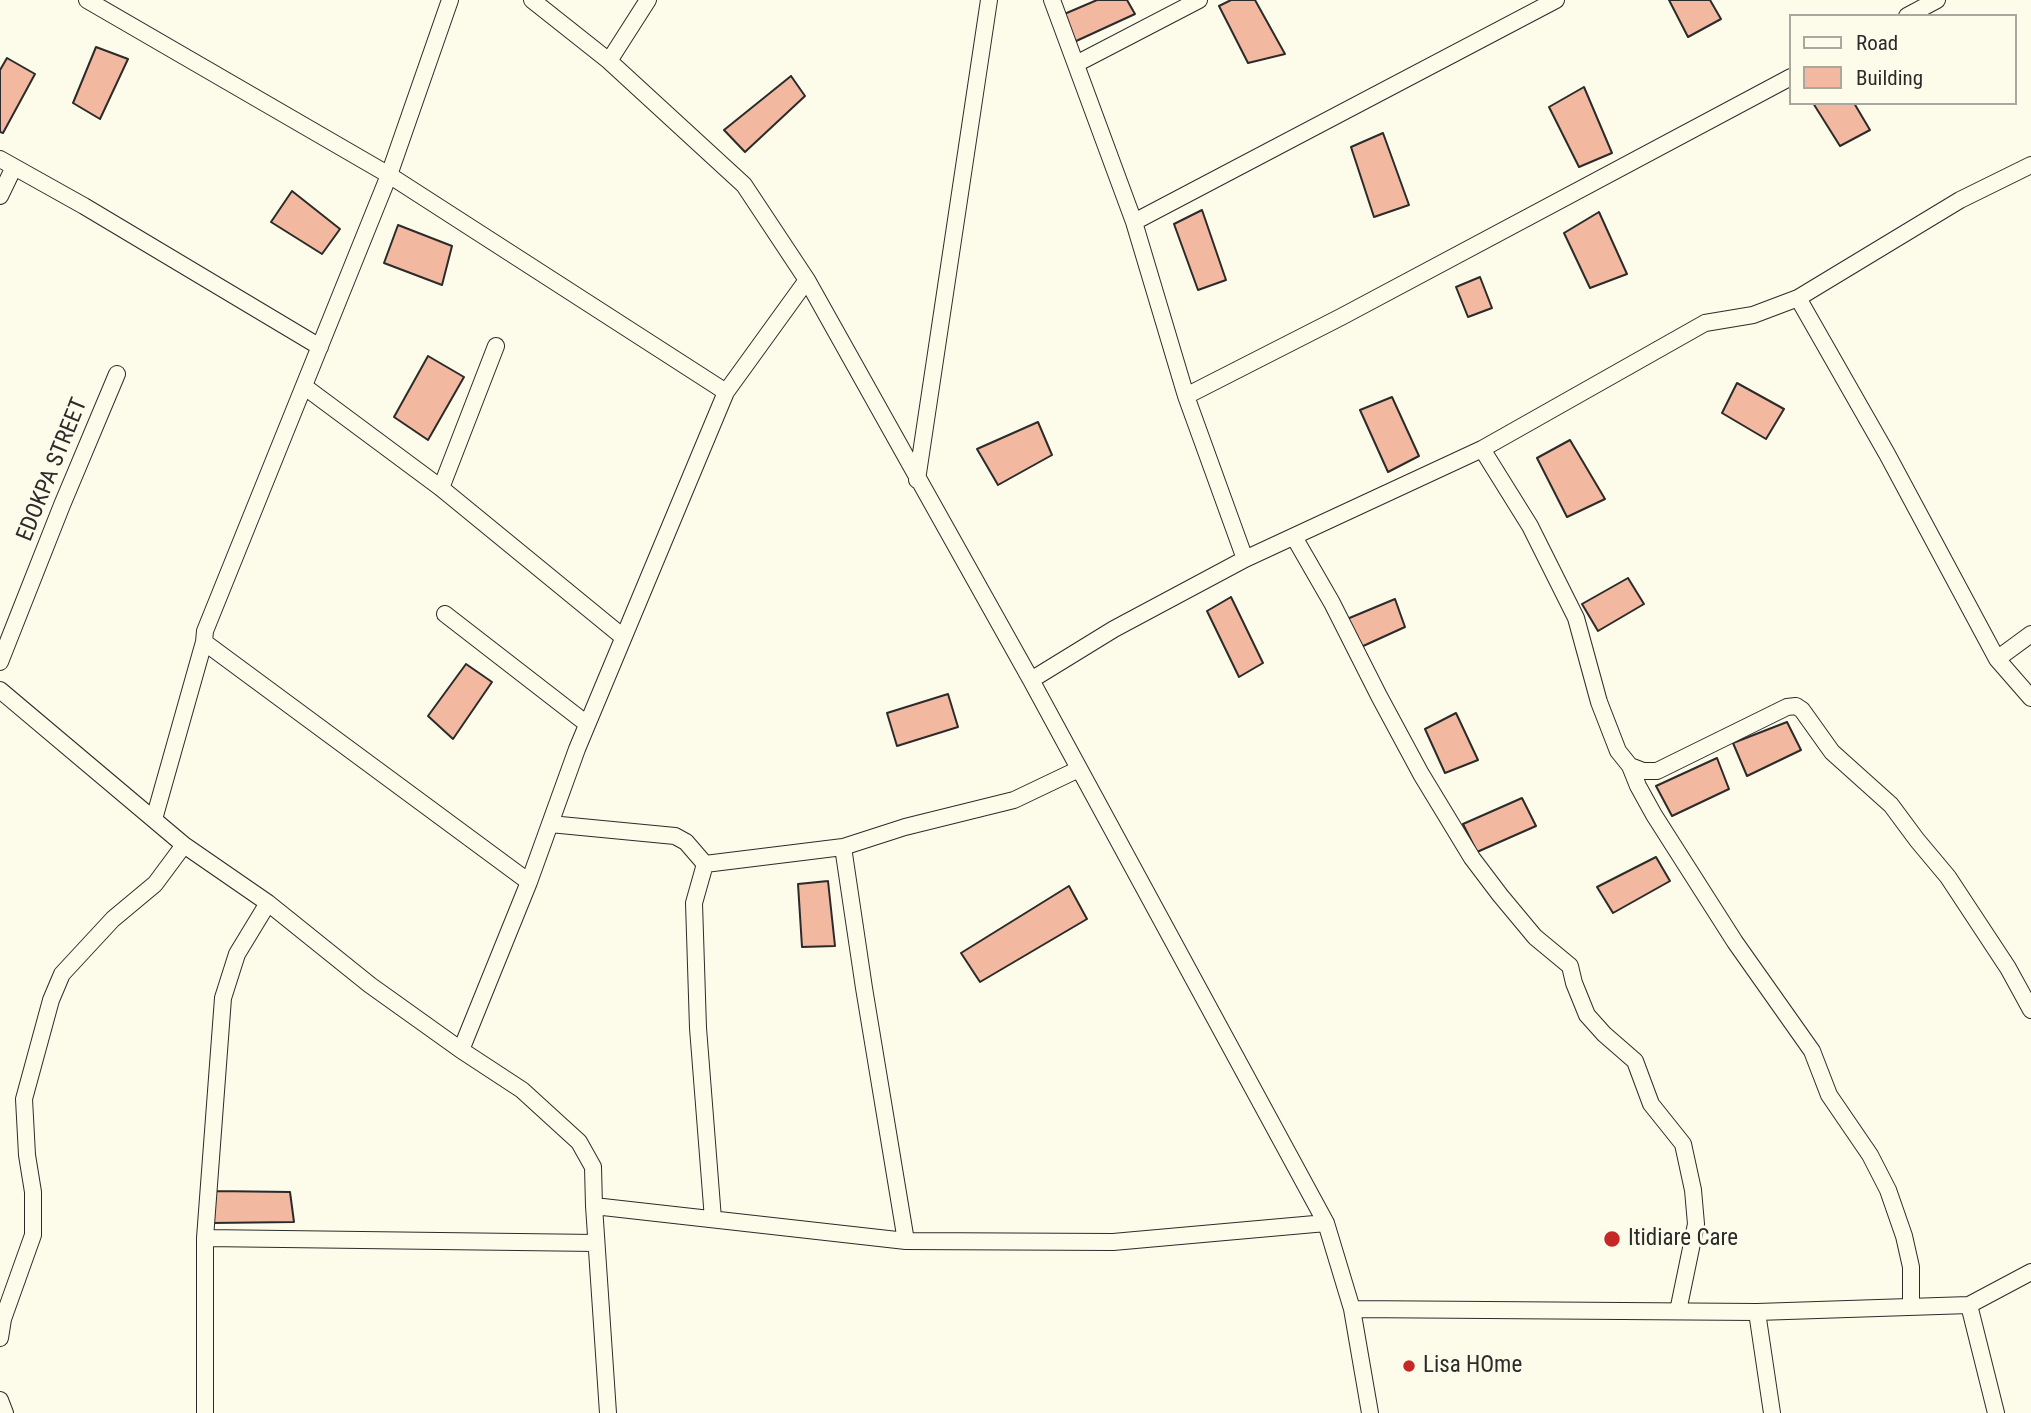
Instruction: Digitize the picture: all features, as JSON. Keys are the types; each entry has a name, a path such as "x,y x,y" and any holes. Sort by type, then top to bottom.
{"street":[{"path":"88,0 389,175 726,392"},
{"path":"154,819 205,631 389,175 450,0"},
{"path":"532,0 609,61 744,185 807,280 1031,680 1326,1223 1352,1310 1370,1413"},
{"path":"609,61 648,0"},
{"path":"917,480 989,0"},
{"path":"1052,0 1135,222 1186,396 1245,559"},
{"path":"1076,64 1199,0"},
{"path":"1135,222 1556,0"},
{"path":"1911,14 1937,0"},
{"path":"1186,396 1341,317 1790,78"},
{"path":"0,195 7,163 320,347"},
{"path":"1031,680 1115,629 1245,559 1482,449 1705,323 1753,315 1798,298 1960,200 2031,165"},
{"path":"461,1050 529,882 587,724 726,392 807,280"},
{"path":"1798,298 1887,454 1997,659 2031,698"},
{"path":"441,488 496,346"},
{"name":"EDOKPA STREET","path":"0,662 117,374"},
{"path":"305,387 441,488 623,638"},
{"path":"1482,449 1530,526 1576,618 1599,702 1618,751 1630,766 1654,815 1735,942 1805,1040 1829,1095 1870,1155 1888,1190 1904,1236 1911,1267 1911,1307"},
{"path":"1294,537 1422,774 1472,858 1535,937 1570,966 1587,1015 1635,1061 1651,1104 1683,1144 1693,1190 1696,1224 1678,1311"},
{"path":"445,614 587,724"},
{"path":"1997,659 2031,634"},
{"path":"204,642 529,882"},
{"path":"0,690 184,845 268,903 370,985 522,1090 579,1142 593,1167 608,1413"},
{"path":"1630,766 1643,771 1657,771 1787,707 1796,706 1802,710 1832,752 1891,805 1948,877 2008,968 2031,1010"},
{"path":"705,864 843,847 905,827 1014,800 1079,769"},
{"path":"550,824 675,836 686,842 705,864"},
{"path":"0,1338 3,1319 33,1235 33,1192 27,1155 24,1099 51,1000 61,974 113,919 155,884 184,845"},
{"path":"843,847 906,1241"},
{"path":"705,864 694,903 698,1028 713,1219"},
{"path":"205,1413 205,1238 223,998 237,954 268,903"},
{"path":"594,1206 906,1241 1113,1242 1326,1223"},
{"path":"205,1238 596,1243"},
{"path":"1352,1310 1757,1312 1969,1305 2031,1272"},
{"path":"1969,1305 1996,1413"},
{"path":"1757,1312 1772,1413"},
{"path":"0,1400 5,1413"}],"building":[{"path":"1097,0 1127,0 1135,14 1074,42 1062,15"},
{"path":"1231,0 1255,0 1285,54 1248,63 1219,6"},
{"path":"1669,0 1710,0 1721,19 1688,37"},
{"path":"96,47 128,59 100,119 73,103"},
{"path":"7,58 35,74 3,133 0,132 0,70"},
{"path":"791,76 805,96 745,152 724,130"},
{"path":"1584,87 1612,153 1579,167 1549,107"},
{"path":"1814,105 1855,105 1870,130 1840,146"},
{"path":"1383,133 1409,205 1374,217 1351,147"},
{"path":"292,191 340,229 322,254 271,222"},
{"path":"1202,210 1226,280 1198,290 1174,224"},
{"path":"1599,212 1627,274 1590,288 1564,233"},
{"path":"398,225 452,246 442,285 384,263"},
{"path":"1480,277 1492,308 1468,317 1456,287"},
{"path":"428,356 464,377 428,440 394,417"},
{"path":"1737,383 1784,409 1766,439 1722,413"},
{"path":"1392,397 1419,456 1388,472 1360,410"},
{"path":"1038,422 1052,455 998,485 977,449"},
{"path":"1570,440 1605,499 1567,517 1537,458"},
{"path":"1628,578 1644,604 1598,631 1582,604"},
{"path":"1231,597 1263,663 1239,677 1207,611"},
{"path":"1395,599 1405,627 1361,647 1347,619"},
{"path":"466,664 492,682 453,739 428,716"},
{"path":"948,694 958,727 897,746 887,713"},
{"path":"1456,713 1478,760 1445,773 1425,729"},
{"path":"1787,722 1801,750 1747,776 1733,743"},
{"path":"1717,758 1729,789 1672,816 1656,786"},
{"path":"1522,798 1536,826 1477,852 1463,824"},
{"path":"1656,857 1670,881 1613,913 1597,887"},
{"path":"828,881 835,946 802,947 798,884"},
{"path":"1069,886 1087,919 980,982 961,953"},
{"path":"215,1191 290,1192 294,1222 212,1223"}],"place":[{"name":"Itidiare Care","path":"1612,1239"},
{"name":"Lisa HOme","path":"1409,1366"}]}
